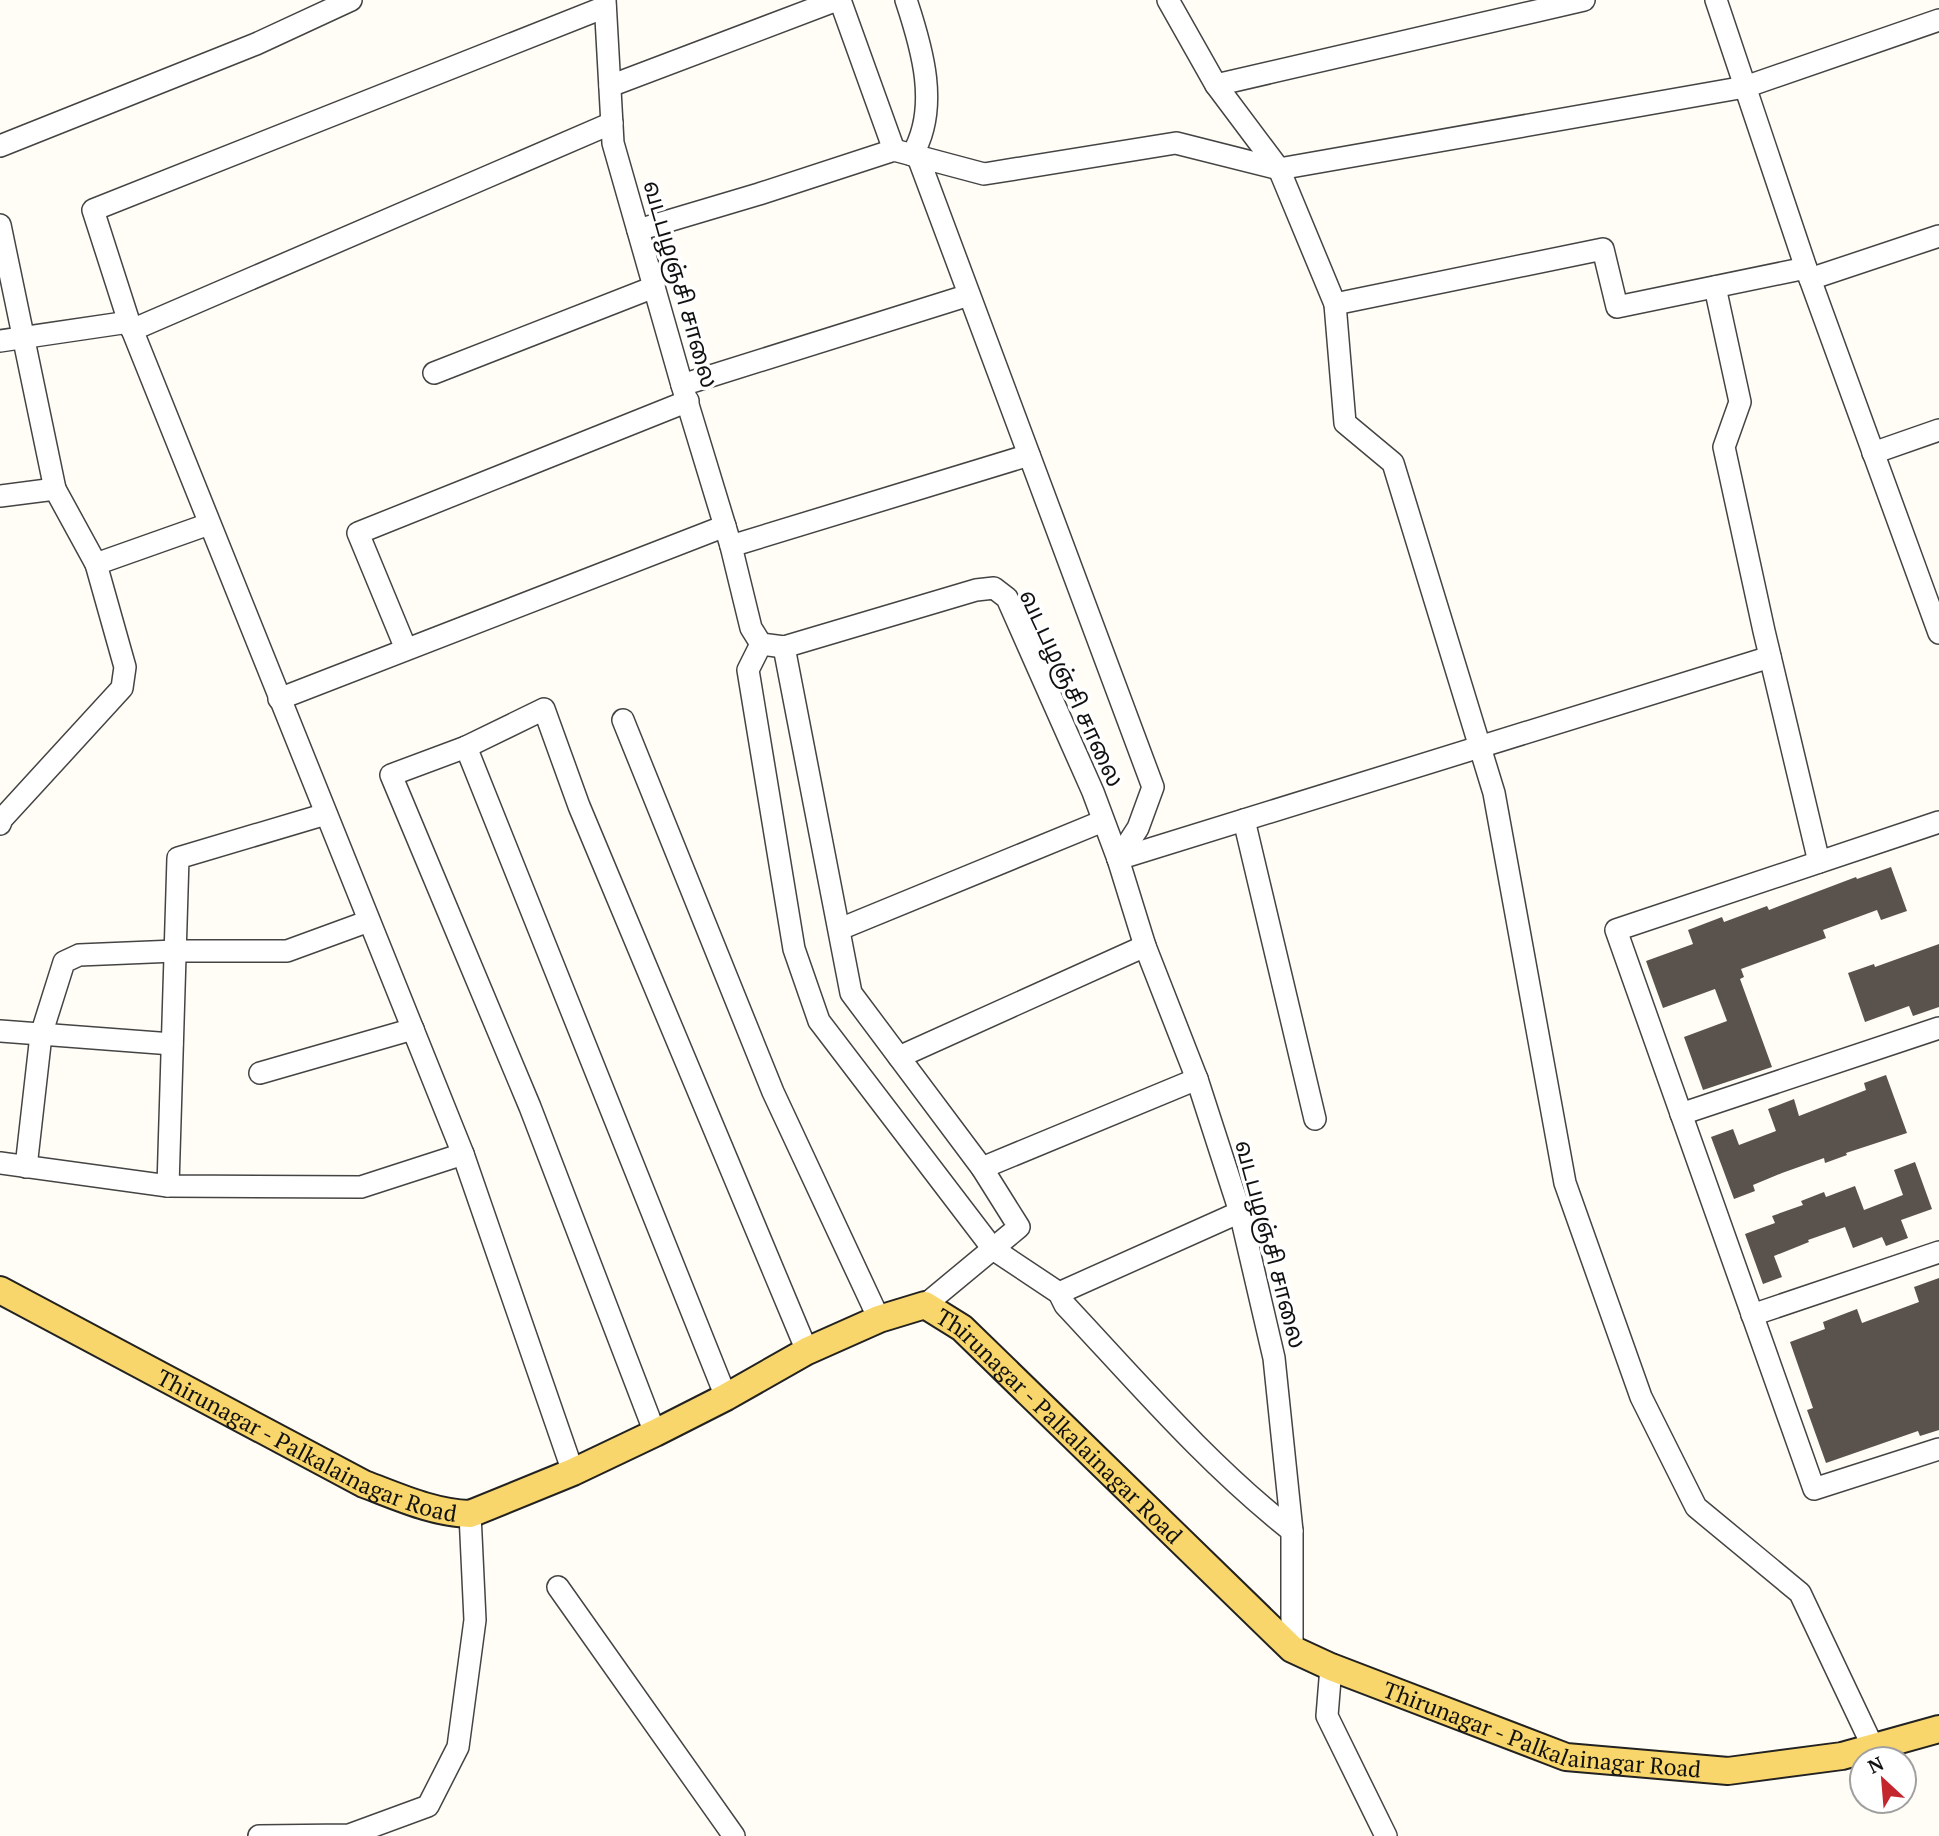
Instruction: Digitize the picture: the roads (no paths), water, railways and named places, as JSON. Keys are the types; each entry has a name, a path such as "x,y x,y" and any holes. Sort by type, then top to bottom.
{"main road":[{"name":"Thirunagar - Palkalainagar Road","path":"0,1290 364,1484 453,1514 470,1514 573,1472 726,1398 807,1351 879,1319 925,1305 962,1328 1292,1649 1331,1667 1566,1757 1728,1771 1848,1754"},
{"name":"Thirunagar - Palkalainagar Road","path":"1880,1745 1939,1729"}],"street":[{"path":"0,146 256,44 351,0"},
{"path":"610,86 838,0 970,295 1153,787 1139,828 1118,859"},
{"path":"638,230 908,154 919,144 927,97 921,44 906,0"},
{"path":"1168,0 1216,85 1279,169 1335,304 1345,422 1392,463 1494,793 1565,1183 1642,1397 1696,1507 1800,1592 1872,1745"},
{"path":"1216,85 1584,0"},
{"path":"1716,0 1808,274 1938,627"},
{"path":"573,1472 463,1154 131,326 93,210 605,3"},
{"name":"வடபழஞ்சி சாலை","path":"605,3 613,143 731,546 751,628 761,644 784,647 975,590 994,588 1007,598 1093,792 1118,859 1145,946 1197,1079 1240,1212 1274,1358 1292,1531 1292,1649"},
{"path":"908,154 984,174 1176,143 1279,169 1745,88 1939,20"},
{"path":"0,341 131,326 612,123"},
{"path":"0,225 55,489 96,564 125,667 122,688 0,824"},
{"path":"1335,304 1603,249 1617,307 1715,287 1808,274 1939,236"},
{"path":"434,373 654,287"},
{"path":"1715,287 1740,402 1724,447 1819,862"},
{"path":"406,649 358,533 685,393 970,295"},
{"path":"1873,453 1939,430"},
{"path":"731,546 1029,455"},
{"path":"0,496 55,489"},
{"path":"96,564 209,524"},
{"path":"279,699 725,526"},
{"path":"761,644 748,670 794,949 819,1021 993,1249 1059,1293 1065,1305 1198,1447 1254,1501 1292,1531"},
{"path":"784,647 851,993 982,1168 1019,1227 925,1305"},
{"path":"1118,859 1770,657"},
{"path":"655,1433 530,1107 391,775 466,747 544,709 579,806 807,1351"},
{"path":"623,720 773,1092 879,1319"},
{"path":"466,747 726,1398"},
{"path":"168,1186 178,858 326,814"},
{"path":"1244,820 1315,1119"},
{"path":"840,929 1103,821"},
{"path":"1939,822 1616,930 1814,1489 1939,1449"},
{"path":"26,1167 41,1035 64,962 79,955 174,951 287,951 369,921"},
{"path":"899,1057 1145,946"},
{"path":"1681,1114 1939,1028"},
{"path":"260,1073 412,1029"},
{"path":"0,1031 172,1044"},
{"path":"982,1168 1197,1079"},
{"path":"0,1163 168,1186 361,1187 463,1154"},
{"path":"1059,1293 1240,1212"},
{"path":"1752,1315 1939,1252"},
{"path":"259,1836 349,1835 428,1806 458,1747 475,1620 470,1514"},
{"path":"558,1587 733,1836"},
{"path":"1331,1667 1327,1716 1386,1836"}]}
